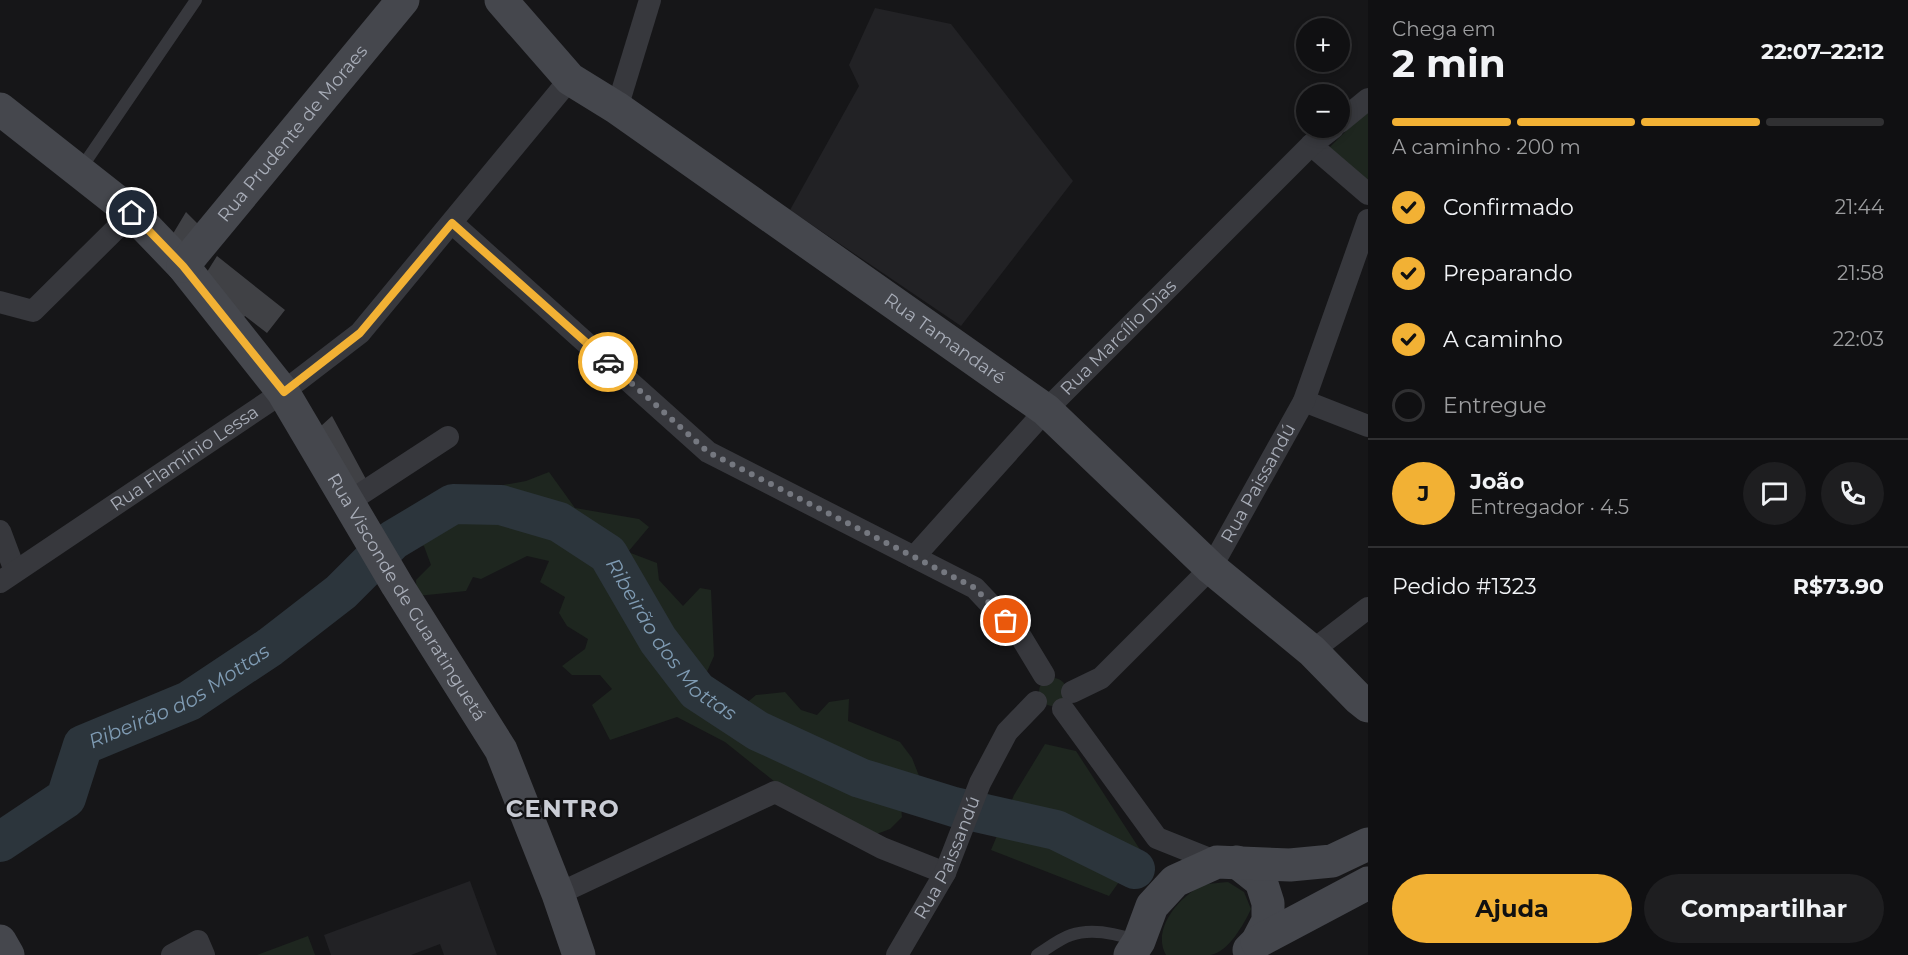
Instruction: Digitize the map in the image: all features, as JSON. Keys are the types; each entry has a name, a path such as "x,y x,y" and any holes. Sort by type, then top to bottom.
{"main road":[{"name":"Rua Prudente de Moraes","path":"183,266 403,0"},
{"name":"Rua Tamandaré","path":"501,0 570,80 617,108 1046,410 1211,568 1312,651 1368,706"},
{"name":"Rua Visconde de Guaratinguetá","path":"1,112 132,213 183,266 284,392 397,585 501,750 558,894 579,955"},
{"path":"1139,950 1152,906 1175,880 1227,862 1290,865 1332,861 1368,844"},
{"path":"1227,862 1261,881 1268,903 1268,921 1250,948"},
{"path":"1250,948 1368,883"},
{"path":"0,941 8,955"}],"street":[{"path":"617,108 650,0"},
{"name":"Rua Flamínio Lessa","path":"8,576 284,392 360,333 570,80"},
{"path":"1350,114 1368,99"},
{"name":"Rua Marcílio Dias","path":"914,557 1046,410 1320,138"},
{"path":"1311,145 1368,194"},
{"path":"0,302 33,311 132,213"},
{"name":"Rua Paissandú","path":"1068,700 1101,678 1211,568 1304,401 1368,220"},
{"path":"452,223 708,452 975,588 1021,637 1044,675"},
{"path":"1304,401 1368,426"},
{"path":"353,510 448,437"},
{"path":"0,531 8,576"},
{"path":"1312,651 1368,608"},
{"path":"1068,700 1052,712 1045,711 1036,702 1033,690 1035,684 1044,675 1050,673 1062,676 1070,686 1068,700 1157,838 1227,862"},
{"name":"Rua Paissandú","path":"897,955 945,873 980,783 1007,732 1036,702"},
{"path":"558,894 775,792 882,848 945,873"},
{"path":"172,955 198,941 204,955"}],"lane":[{"path":"79,171 196,0"},
{"path":"1038,955 1065,938 1084,932 1120,934 1139,950"}],"shaded area":[{"path":"875,8 951,24 1073,181 961,326 790,210 859,86 849,65"},
{"path":"1368,109 1368,189 1325,152 1339,138 1350,138 1350,127"},
{"path":"549,472 575,508 639,519 649,527 628,552 657,563 659,580 683,606 700,588 711,590 714,656 705,676 744,705 756,695 785,692 801,710 817,715 829,702 849,699 848,721 900,742 912,758 921,781 900,799 902,817 890,829 874,835 780,786 725,742 677,717 610,740 592,705 612,689 600,675 572,675 562,666 585,649 588,639 567,626 559,613 565,597 540,582 549,561 527,556 481,579 473,577 466,591 417,596 416,580 431,565 424,546 383,529 418,515 436,495 463,488 492,487 526,481"},
{"path":"1053,678 1063,682 1067,692 1063,702 1053,706 1043,702 1039,692 1043,682"},
{"path":"1045,744 1076,751 1141,851 1109,896 991,850 1014,795"},
{"path":"470,881 497,955 444,955 440,944 411,955 331,955 324,935"},
{"path":"1228,882 1244,892 1251,909 1240,930 1229,944 1210,955 1166,955 1162,945 1162,934 1170,914 1177,905 1186,896 1204,885"},
{"path":"308,936 315,955 257,955"}],"building":[{"path":"186,212 200,226 179,246 171,237"},
{"path":"217,256 285,310 267,333 245,316 240,322 200,283"},
{"path":"332,416 367,481 347,494 311,435"}],"waterway":[{"name":"Ribeirão dos Mottas","path":"0,842 66,798 83,745 189,701 270,647 341,592 393,540 453,504 501,505 559,522 608,554 658,640 697,691 758,731 860,778 954,807 1056,830 1135,869"}],"way so far":[{"path":"608,362 708,452 975,588 1006,621"}],"district":[{"name":"CENTRO","path":"563,809"}],"route":[{"path":"132,213 183,266 284,392 360,333 452,223 608,362"}]}
